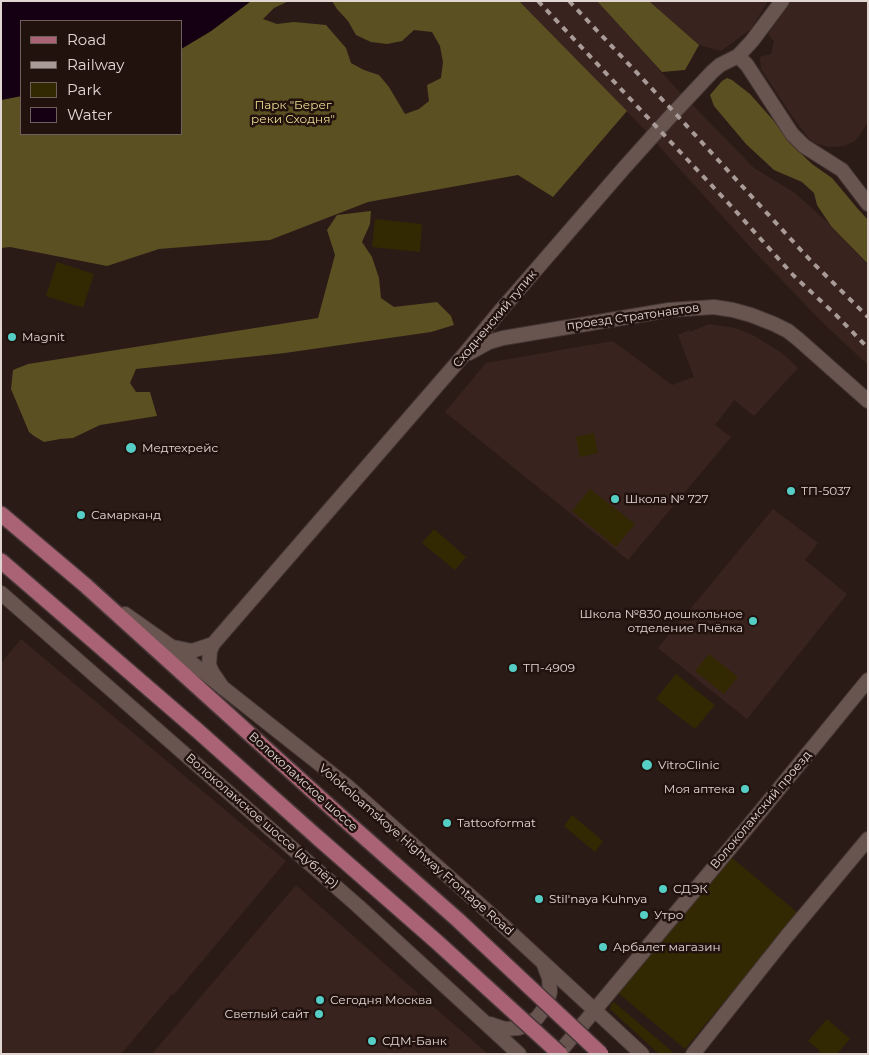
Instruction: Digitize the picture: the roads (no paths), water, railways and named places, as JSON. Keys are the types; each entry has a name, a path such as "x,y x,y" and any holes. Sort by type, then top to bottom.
{"main road":[{"name":"Волоколамское шоссе","path":"1,514 85,585 458,920 601,1054"},
{"path":"1,561 198,731 437,942 559,1054"}],"street":[{"name":"Сходненский тупик","path":"213,644 624,168 720,65 738,56 752,41 782,1"},
{"path":"738,56 747,65 792,134 804,146 842,170 868,204"},
{"name":"проезд Стратонавтов","path":"462,357 490,342 503,338 669,310 714,306 751,315 788,332 868,401"},
{"name":"Volokoloamskoye Highway Frontage Road","path":"85,585 169,645 346,785 495,918 642,1054"},
{"name":"Волоколамское шоссе (дублёр)","path":"1,593 358,906 519,1054"},
{"path":"169,645 182,650 192,651 213,644"},
{"path":"213,644 210,651 209,665 224,688"},
{"name":"Волоколамский проезд","path":"559,1054 868,680"},
{"path":"693,1054 787,936 868,839"},
{"path":"486,1023 504,1029 512,1029 526,1025 537,1018 546,1006 550,992 549,978 543,963"}],"water":[{"path":"1,1 251,1 211,31 182,48 182,20 20,20 20,96 1,100"}],"railway":[{"path":"538,1 732,207 794,276 868,348"},
{"path":"569,1 811,261 868,317"}],"place":[{"name":"Magnit","path":"12,337"},
{"name":"Медтехрейс","path":"131,448"},
{"name":"ТП-5037","path":"791,491"},
{"name":"Школа № 727","path":"615,499"},
{"name":"Самарканд","path":"81,515"},
{"name":"Школа №830 дошкольное отделение Пчёлка","path":"753,621"},
{"name":"ТП-4909","path":"513,668"},
{"name":"VitroClinic","path":"647,765"},
{"name":"Моя аптека","path":"745,789"},
{"name":"Tattooformat","path":"447,823"},
{"name":"СДЭК","path":"663,889"},
{"name":"Stil'naya Kuhnya","path":"539,899"},
{"name":"Утро","path":"644,915"},
{"name":"Арбалет магазин","path":"603,947"},
{"name":"Сегодня Москва","path":"320,1000"},
{"name":"Светлый сайт","path":"319,1014"},
{"name":"СДМ-Банк","path":"372,1041"}],"park label":[{"name":"Парк \"Берег реки Сходня\"","path":"293,112"}]}
